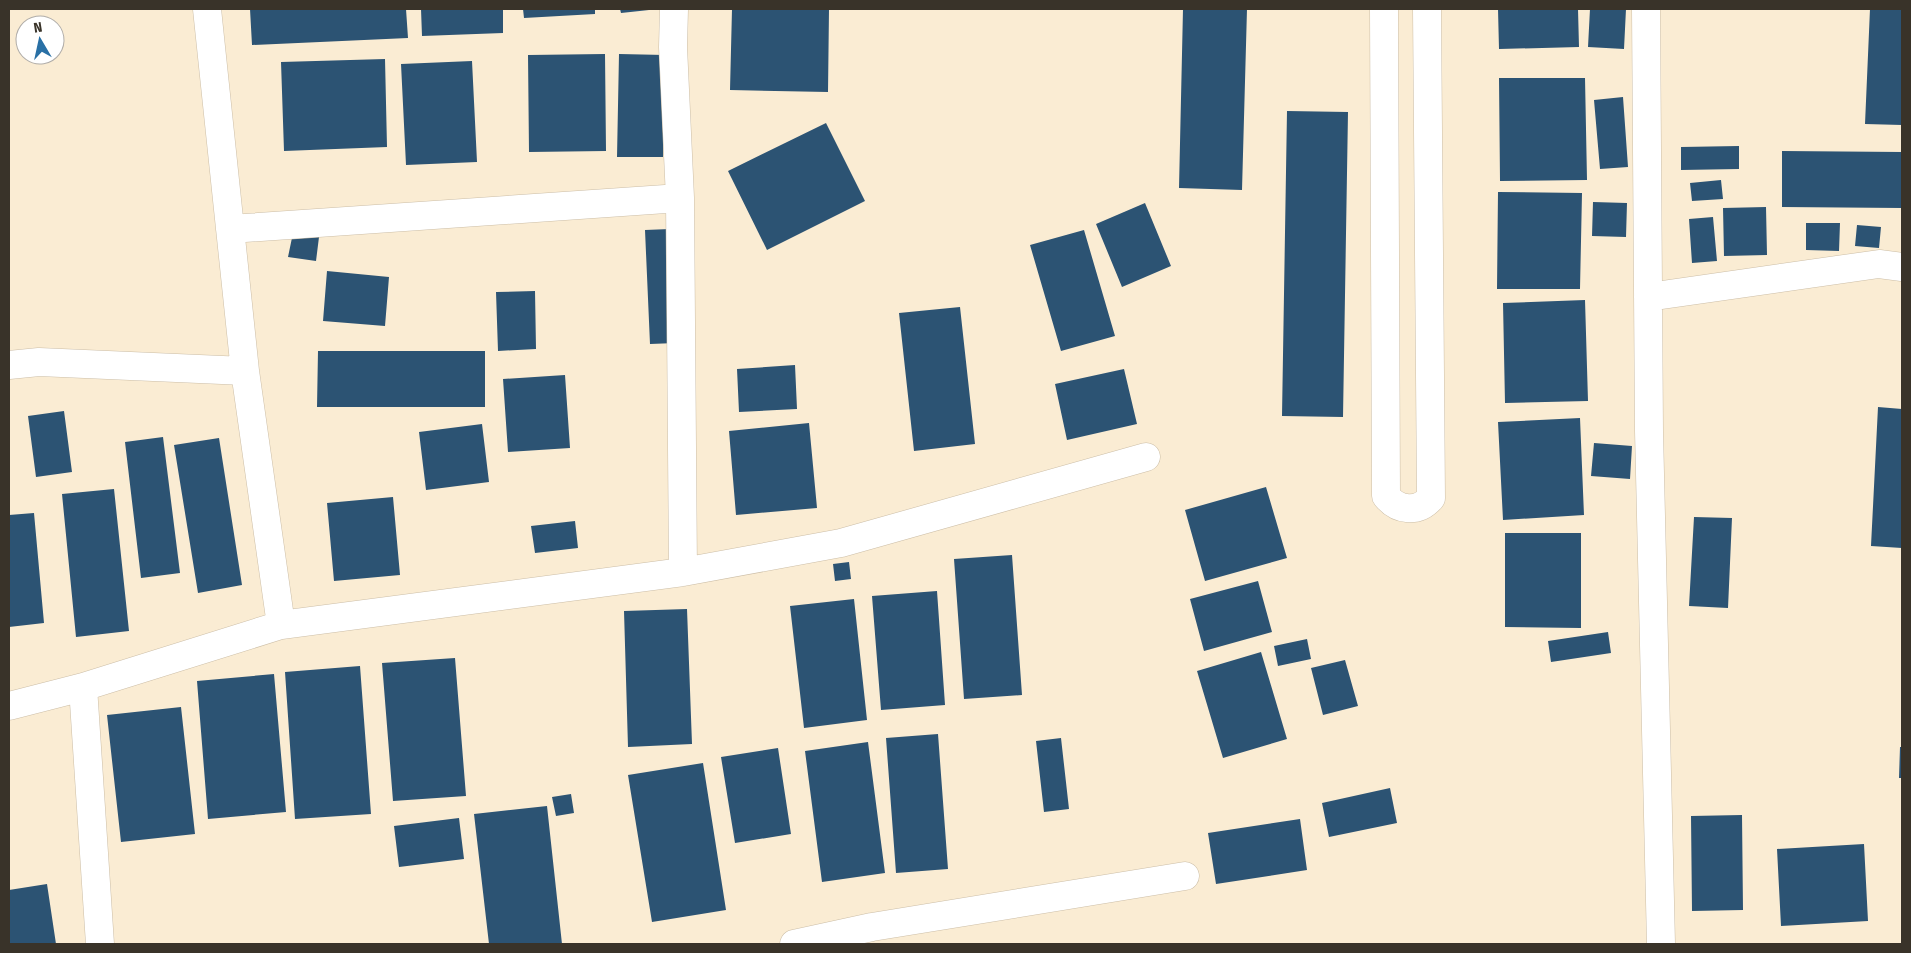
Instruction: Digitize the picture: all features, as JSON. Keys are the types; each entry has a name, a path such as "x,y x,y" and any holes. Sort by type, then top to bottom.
{"street":[{"path":"207,9 245,371 281,625"},
{"path":"674,9 673,47 680,198 682,572"},
{"path":"1384,9 1386,496 1393,505 1408,509 1424,506 1431,498 1427,9"},
{"path":"1646,9 1649,431 1661,944"},
{"path":"230,229 680,198"},
{"path":"1648,297 1879,264 1902,267"},
{"path":"9,365 39,362 245,371"},
{"path":"9,706 82,687 281,625 682,572 842,543 1146,457"},
{"path":"82,687 100,944"},
{"path":"794,944 872,927 1185,876"}],"building":[{"path":"250,9 406,9 408,38 252,45"},
{"path":"421,9 503,9 503,33 422,36"},
{"path":"523,9 595,9 595,14 524,18"},
{"path":"620,9 649,9 649,10 621,13"},
{"path":"732,9 829,9 828,92 730,90"},
{"path":"1183,9 1247,9 1242,190 1179,188"},
{"path":"1498,9 1578,9 1579,47 1499,49"},
{"path":"1590,9 1626,9 1624,49 1588,47"},
{"path":"1870,9 1902,9 1902,125 1865,124"},
{"path":"605,54 606,151 529,152 528,55"},
{"path":"619,54 665,55 663,157 617,157"},
{"path":"385,59 387,147 284,151 281,62"},
{"path":"472,61 477,162 406,165 401,64"},
{"path":"1499,78 1585,78 1587,180 1500,181"},
{"path":"1623,97 1628,167 1600,169 1594,100"},
{"path":"1287,111 1348,112 1343,417 1282,416"},
{"path":"826,123 865,201 767,250 728,171"},
{"path":"1739,146 1739,169 1681,170 1681,147"},
{"path":"1782,151 1902,152 1902,208 1782,207"},
{"path":"1721,180 1723,199 1692,201 1690,183"},
{"path":"1498,192 1582,193 1580,289 1497,289"},
{"path":"1593,202 1627,203 1626,237 1592,236"},
{"path":"1145,203 1171,266 1122,287 1096,224"},
{"path":"1766,207 1767,255 1724,256 1723,208"},
{"path":"1713,217 1717,261 1692,263 1689,219"},
{"path":"1806,223 1840,223 1839,251 1806,250"},
{"path":"1857,225 1881,227 1879,248 1855,246"},
{"path":"670,229 676,343 650,344 645,230"},
{"path":"1084,230 1115,336 1061,351 1030,245"},
{"path":"293,233 319,237 316,261 288,257"},
{"path":"327,271 389,277 385,326 323,321"},
{"path":"535,291 536,349 498,351 496,292"},
{"path":"1585,300 1588,401 1505,403 1503,303"},
{"path":"960,307 975,444 914,451 899,313"},
{"path":"318,351 485,351 485,407 317,407"},
{"path":"795,365 797,409 739,412 737,369"},
{"path":"1124,369 1137,424 1067,440 1055,384"},
{"path":"565,375 570,448 508,452 503,379"},
{"path":"1878,407 1902,409 1902,548 1871,546"},
{"path":"64,411 72,472 36,477 28,416"},
{"path":"1580,418 1584,515 1503,520 1498,422"},
{"path":"809,423 817,508 736,515 729,431"},
{"path":"482,424 489,482 426,490 419,432"},
{"path":"163,437 180,573 141,578 125,442"},
{"path":"219,438 242,585 198,593 174,445"},
{"path":"1594,443 1632,446 1630,479 1591,476"},
{"path":"1266,487 1287,558 1205,581 1185,510"},
{"path":"114,489 129,631 76,637 62,494"},
{"path":"393,497 400,575 334,581 327,503"},
{"path":"34,513 44,623 9,627 9,515"},
{"path":"1694,517 1732,518 1728,608 1689,606"},
{"path":"575,521 578,548 535,553 531,526"},
{"path":"1505,533 1581,533 1581,628 1505,627"},
{"path":"1012,555 1022,695 964,699 954,559"},
{"path":"849,562 851,579 835,581 833,564"},
{"path":"1258,581 1272,632 1204,651 1190,599"},
{"path":"937,591 945,705 881,710 872,596"},
{"path":"854,599 867,720 804,728 790,606"},
{"path":"687,609 692,744 628,747 624,611"},
{"path":"1608,632 1611,653 1551,662 1548,641"},
{"path":"1307,639 1311,659 1278,666 1274,646"},
{"path":"1261,652 1287,739 1223,758 1197,671"},
{"path":"455,658 466,796 393,801 382,663"},
{"path":"1345,660 1358,706 1323,715 1311,668"},
{"path":"360,666 371,814 295,819 285,672"},
{"path":"274,674 286,812 208,819 197,681"},
{"path":"181,707 195,834 121,842 107,715"},
{"path":"938,734 948,869 896,873 886,738"},
{"path":"1061,738 1069,809 1044,812 1036,741"},
{"path":"868,742 885,873 822,882 805,751"},
{"path":"1900,747 1902,747 1902,778 1899,778"},
{"path":"778,748 791,834 735,843 721,757"},
{"path":"703,763 726,910 652,922 628,775"},
{"path":"1390,788 1397,823 1329,837 1322,803"},
{"path":"571,794 574,813 556,816 552,797"},
{"path":"547,806 562,944 489,944 474,814"},
{"path":"1742,815 1743,910 1692,911 1691,816"},
{"path":"459,818 464,859 399,867 394,826"},
{"path":"1300,819 1307,870 1216,884 1208,833"},
{"path":"1864,844 1868,921 1781,926 1777,849"},
{"path":"47,884 56,944 9,944 9,890"}]}
